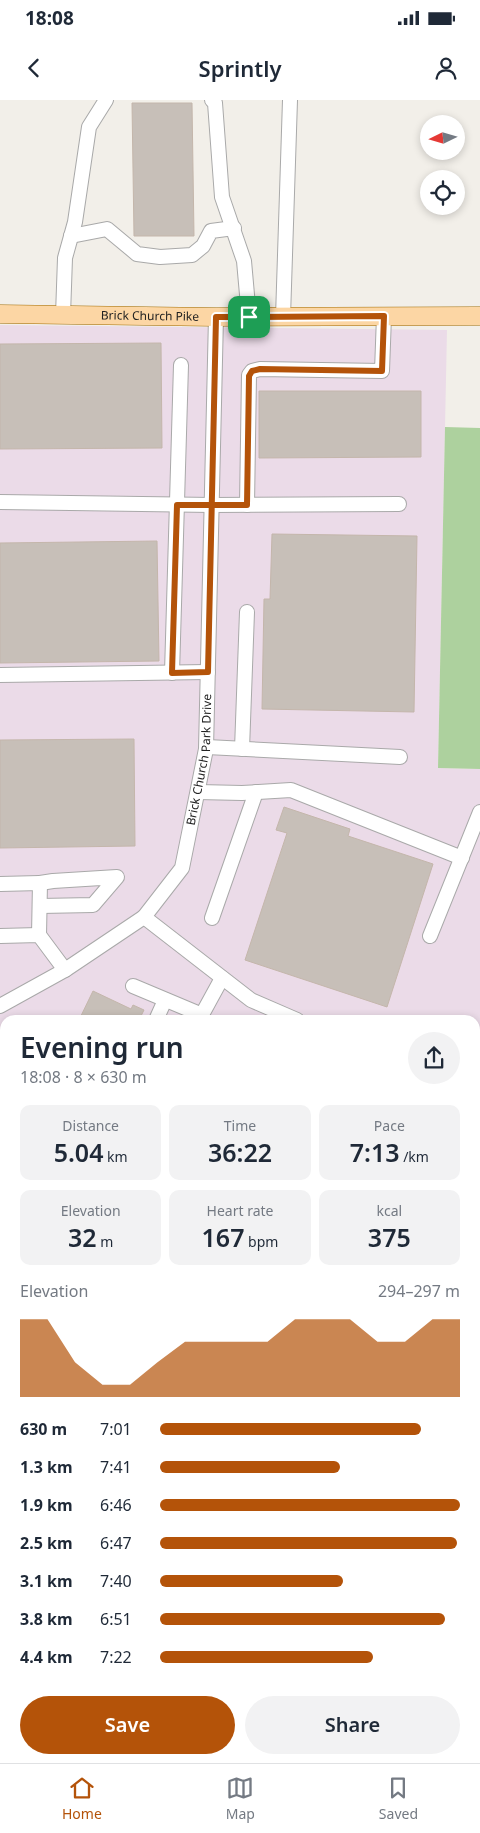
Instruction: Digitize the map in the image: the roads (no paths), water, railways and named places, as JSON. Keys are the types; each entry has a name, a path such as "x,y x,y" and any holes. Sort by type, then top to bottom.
{"main road":[{"name":"Brick Church Pike","path":"0,314 216,317 480,316"}],"street":[{"path":"63,315 65,258 75,222 89,127 106,100"},
{"path":"212,100 215,103 222,197 244,261 249,317"},
{"path":"283,317 290,100"},
{"path":"71,236 107,229 137,254 160,257 192,255 203,246 211,231 234,228"},
{"path":"247,505 249,376 252,371 260,369 382,371 384,316"},
{"name":"Brick Church Park Drive","path":"0,1006 65,970 144,917 182,868 206,747 216,317"},
{"path":"172,673 181,365"},
{"path":"0,502 212,506 399,504"},
{"path":"242,749 247,612"},
{"path":"0,675 208,672"},
{"path":"206,747 400,757"},
{"path":"198,792 291,790 462,858"},
{"path":"212,918 256,792"},
{"path":"430,936 480,812"},
{"path":"0,884 117,877 92,906 40,906"},
{"path":"40,883 38,935 65,970"},
{"path":"144,917 251,1000 286,1015"},
{"path":"0,936 38,935"},
{"path":"203,1015 222,978"},
{"path":"133,986 195,1015"},
{"path":"158,1015 165,1000"}]}
